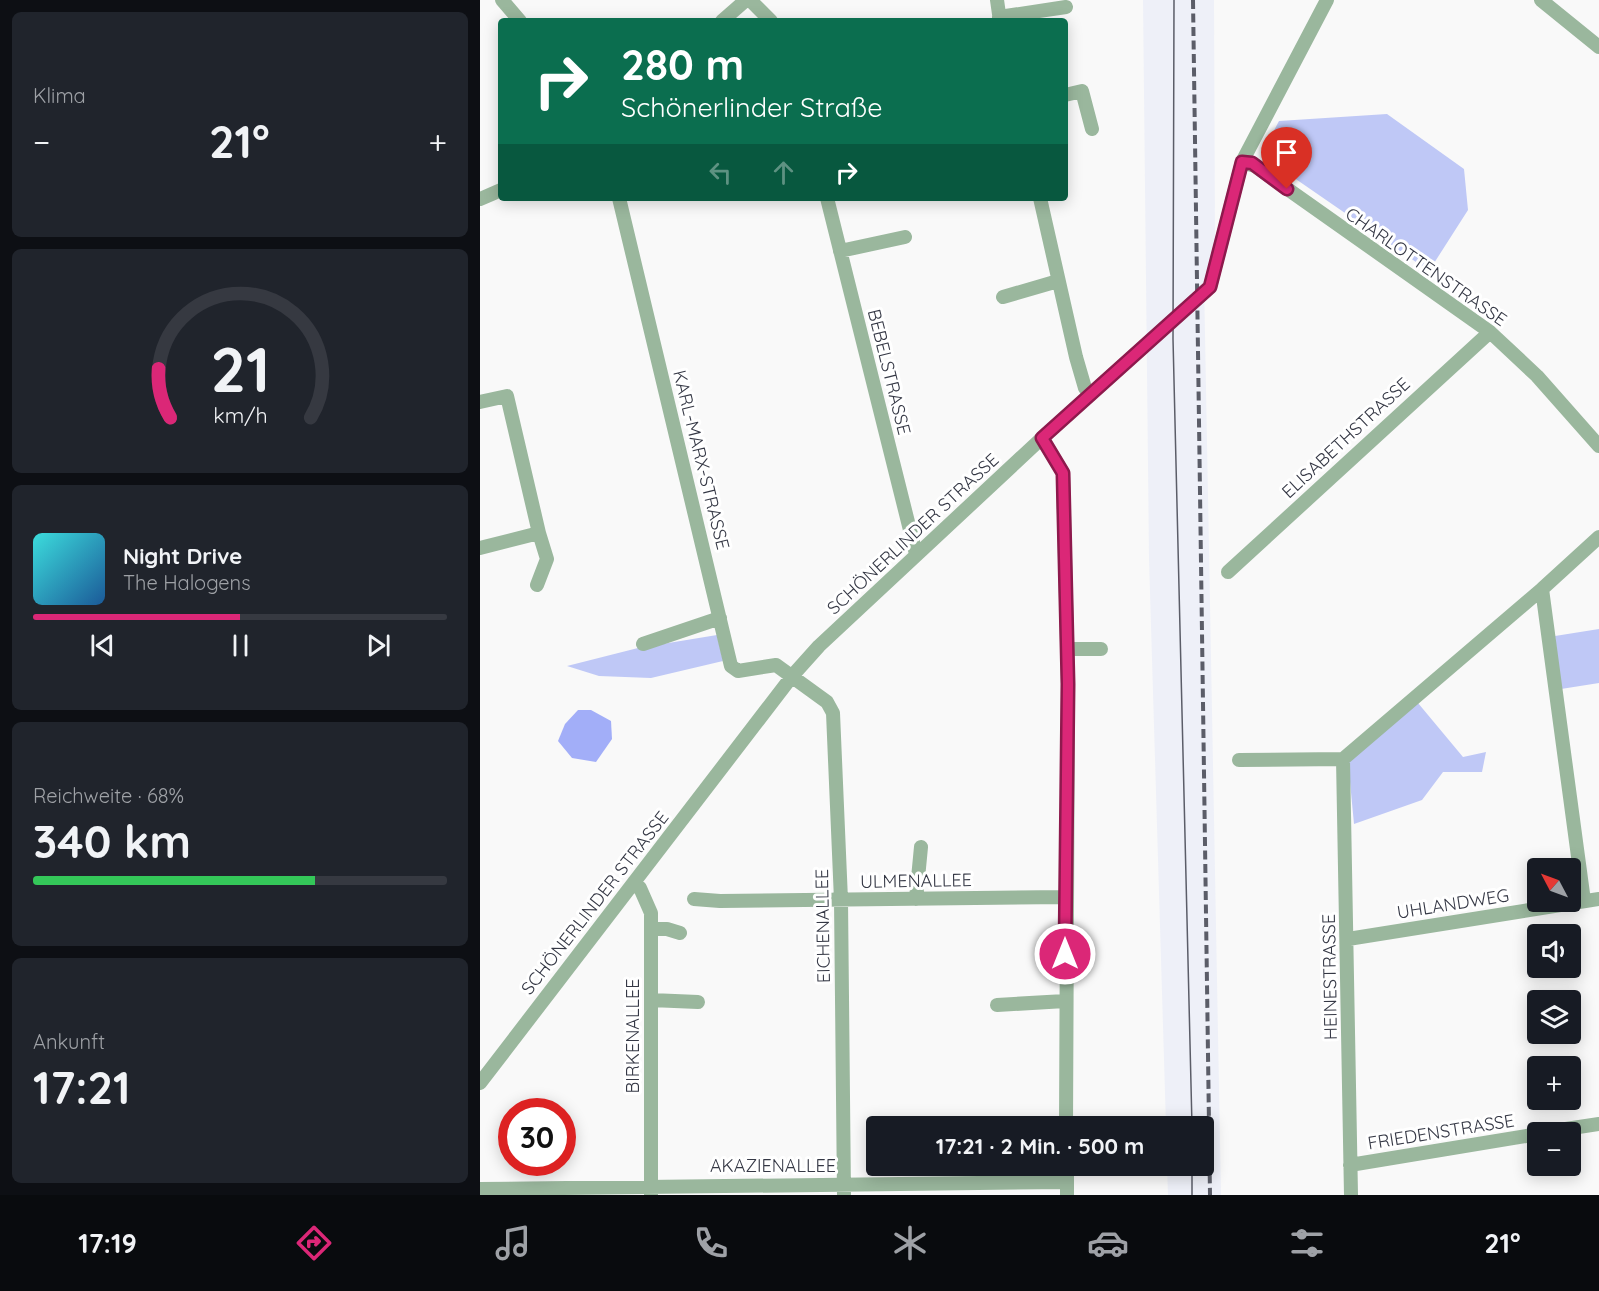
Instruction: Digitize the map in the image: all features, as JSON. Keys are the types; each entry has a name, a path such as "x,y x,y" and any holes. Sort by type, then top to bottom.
{"street":[{"path":"502,0 517,18"},
{"path":"726,18 748,0 768,18"},
{"path":"997,0 1000,18"},
{"name":"SCHÖNERLINDER STRASSE","path":"480,1083 793,675 819,646 1042,438 1210,287 1242,162 1327,0"},
{"path":"1541,0 1599,47"},
{"path":"1006,18 1066,7"},
{"path":"1068,94 1082,91 1092,129"},
{"name":"CHARLOTTENSTRASSE","path":"1242,162 1252,163 1490,332 1537,376 1599,446"},
{"path":"480,199 498,191"},
{"name":"KARL-MARX-STRASSE","path":"620,201 730,666 738,671 776,665 793,675"},
{"name":"BEBELSTRASSE","path":"828,201 916,554"},
{"path":"1041,201 1076,357 1085,388 1090,395"},
{"path":"840,251 905,237"},
{"path":"1003,297 1058,281"},
{"name":"ELISABETHSTRASSE","path":"1228,572 1490,332"},
{"path":"480,402 507,396 547,559 537,585"},
{"path":"1042,438 1063,473 1067,649 1066,1116"},
{"path":"480,548 539,533"},
{"path":"1239,760 1343,759 1542,589 1599,537"},
{"path":"1542,589 1584,901"},
{"path":"644,644 720,618"},
{"path":"1067,649 1101,649"},
{"name":"EICHENALLEE","path":"793,675 827,702 833,713 841,900 844,1189"},
{"name":"HEINESTRASSE","path":"1343,759 1351,1195"},
{"path":"916,899 921,848"},
{"name":"BIRKENALLEE","path":"634,882 640,888 651,913 651,1190"},
{"name":"ULMENALLEE","path":"694,899 1065,897"},
{"name":"UHLANDWEG","path":"1348,939 1599,899"},
{"path":"651,929 667,929 680,933"},
{"path":"651,1000 698,1002"},
{"path":"997,1005 1065,1001"},
{"path":"1581,1127 1599,1124"},
{"name":"FRIEDENSTRASSE","path":"1350,1165 1527,1136"},
{"name":"AKAZIENALLEE","path":"480,1189 1067,1189"}],"shaded area":[{"path":"1143,0 1214,0 1215,241 1204,280 1221,1195 1168,1195 1167,1176 1214,1176 1214,1116 1166,1116 1149,559"},
{"path":"1387,114 1464,169 1468,210 1429,271 1261,155 1279,121"},
{"path":"1599,629 1599,683 1561,689 1555,636"},
{"path":"717,635 723,661 651,678 599,676 567,666 638,648"},
{"path":"1418,703 1463,757 1486,752 1482,772 1443,772 1422,800 1354,824 1348,761"},
{"path":"578,710 591,710 611,721 612,739 596,762 572,758 558,741 565,724"}],"tram line":[{"path":"1174,0 1173,339 1192,1116"},
{"path":"1192,1176 1192,1195"}],"railway":[{"path":"1193,0 1210,1195"}],"route":[{"path":"1065,954 1068,684 1063,473 1042,438 1210,287 1242,162 1252,163 1287,189"}]}
